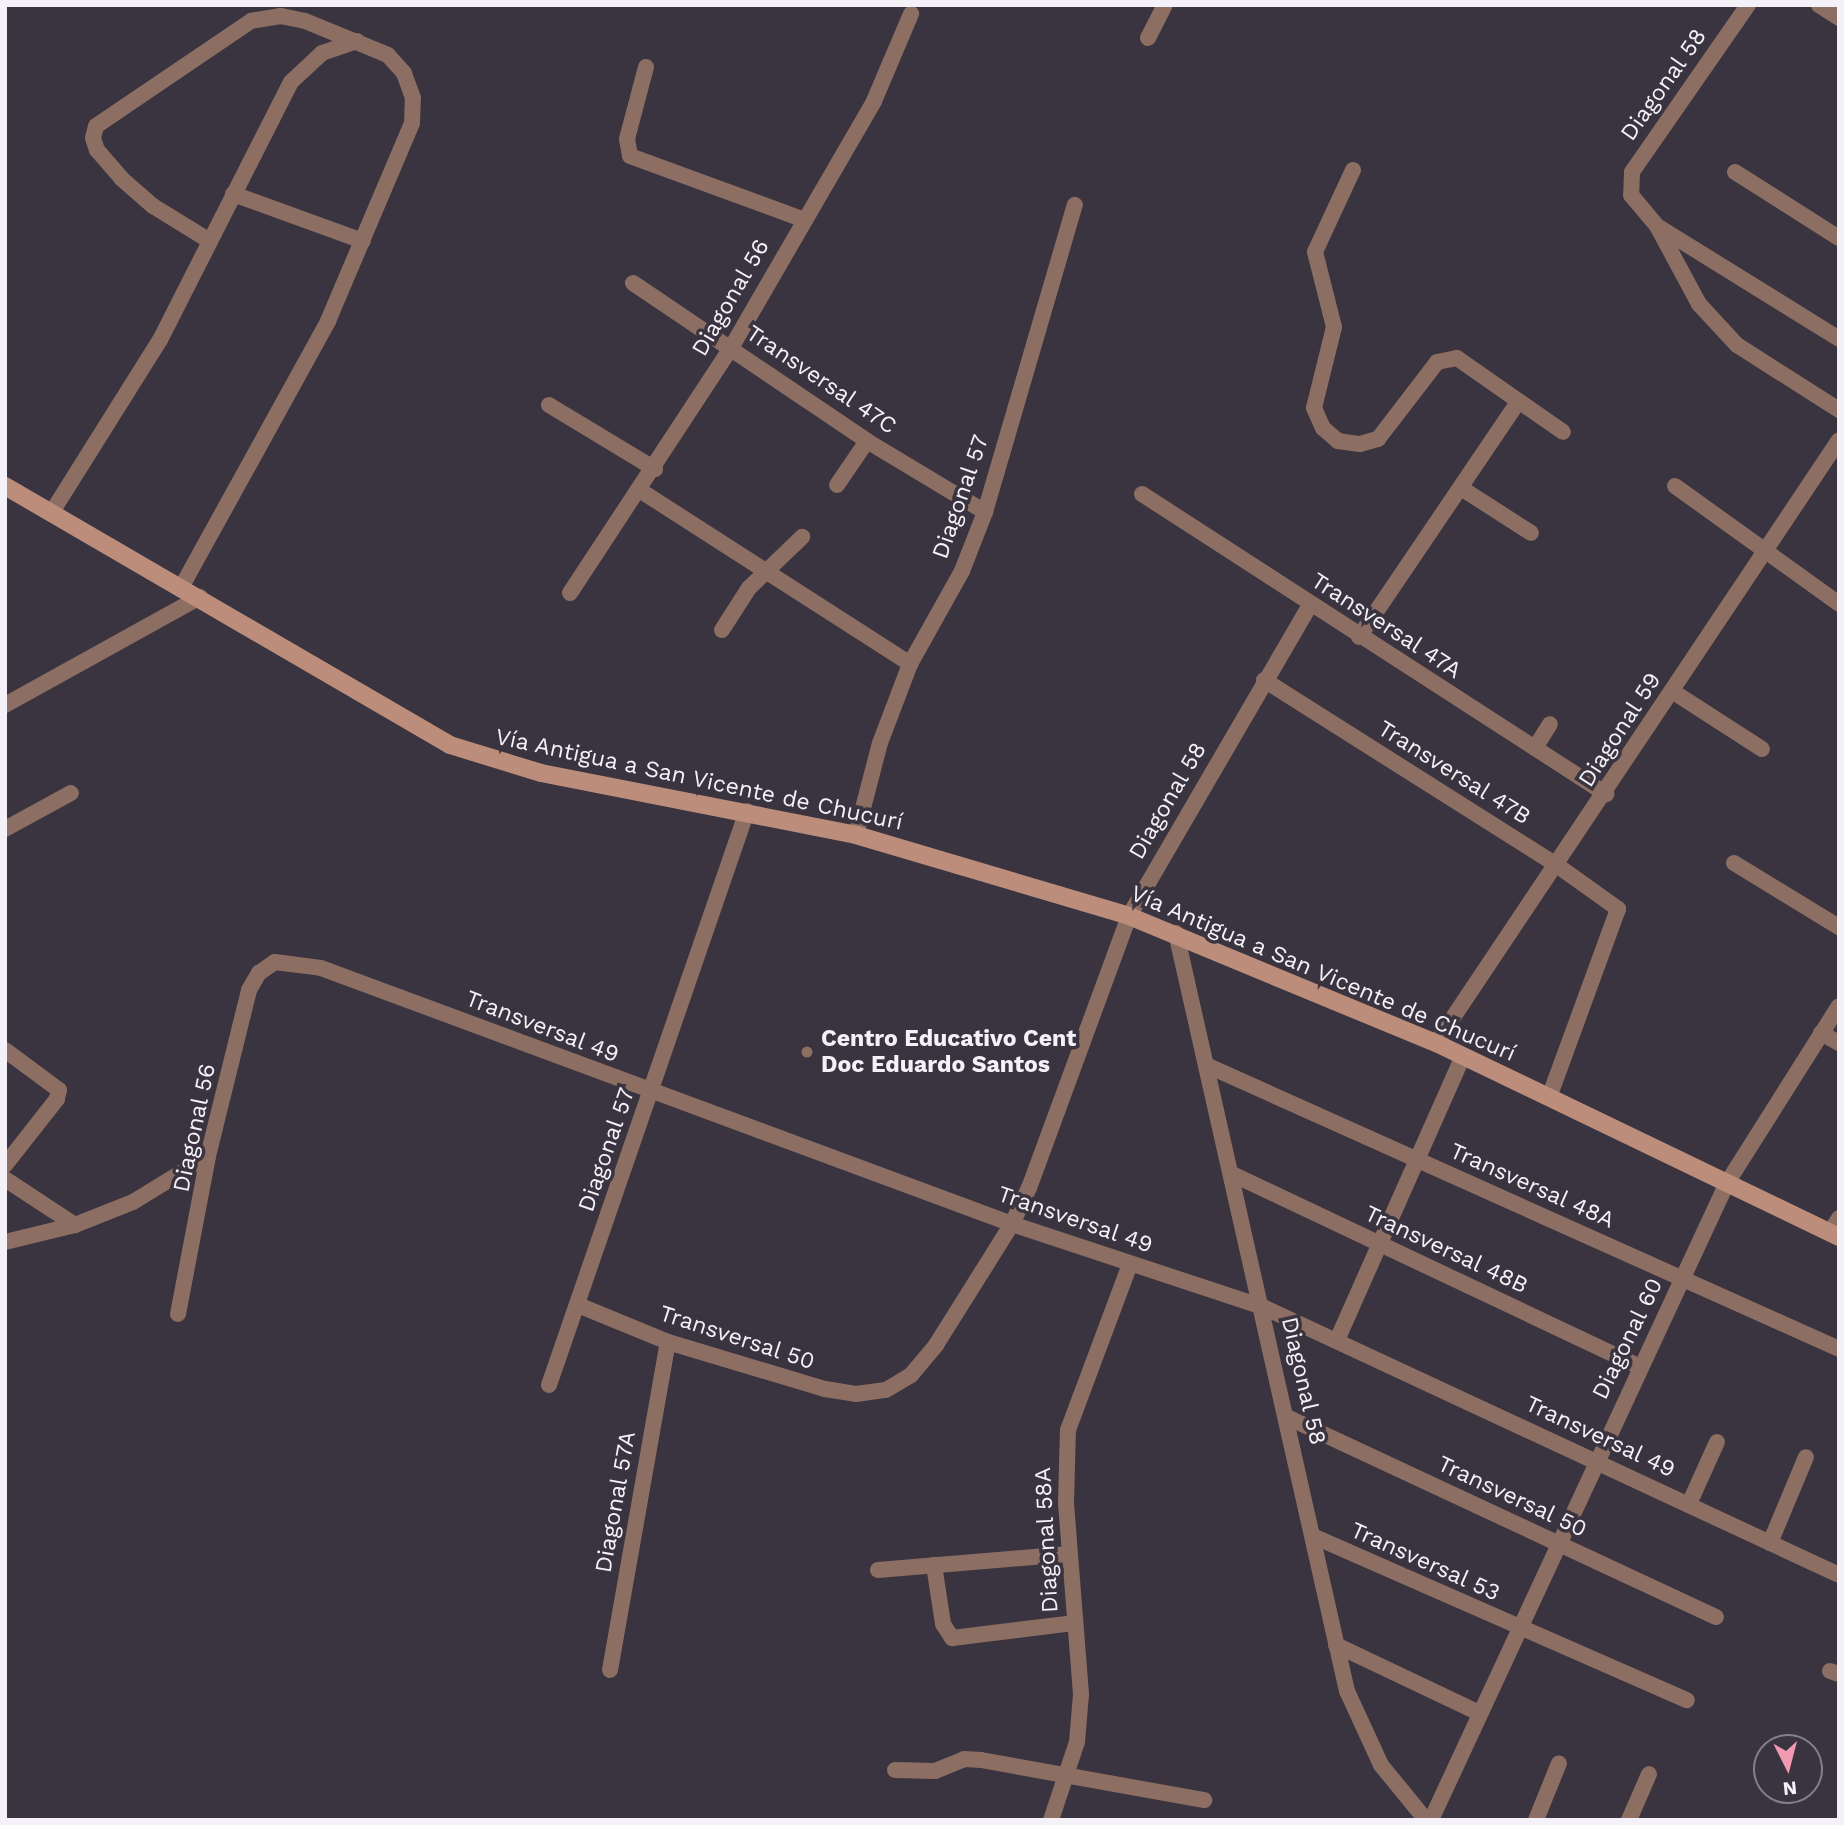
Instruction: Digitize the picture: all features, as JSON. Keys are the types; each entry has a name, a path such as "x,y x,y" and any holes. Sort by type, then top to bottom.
{"main road":[{"name":"Vía Antigua a San Vicente de Chucurí","path":"5,485 182,586 330,678 450,746 541,773 747,811 856,835 1129,916 1176,933 1436,1043 1727,1183 1836,1229"}],"street":[{"path":"1148,38 1165,5"},
{"name":"Diagonal 58","path":"1657,226 1631,195 1632,172 1748,5"},
{"path":"1819,5 1839,18"},
{"name":"Diagonal 56","path":"570,593 640,491 731,348 802,219 874,101 911,14"},
{"path":"182,586 328,321 411,123 413,98 404,73 388,55 358,41 281,16 251,21 96,126 93,138 97,150 153,206 211,240"},
{"path":"52,512 160,340 291,82 322,53 358,41"},
{"path":"646,66 626,139 636,160 802,219"},
{"path":"1353,170 1315,252 1334,327 1314,408 1323,428 1338,441 1360,444 1378,439 1437,362 1457,358 1563,432"},
{"path":"1735,172 1839,238"},
{"path":"233,194 363,240"},
{"name":"Diagonal 57","path":"856,835 880,743 910,664 962,571 985,512 1075,205"},
{"path":"1657,226 1839,339"},
{"path":"1657,226 1699,304 1737,345 1839,411"},
{"name":"Transversal 47C","path":"633,283 867,441 985,512"},
{"path":"1359,637 1518,402"},
{"path":"549,405 654,469"},
{"name":"Diagonal 59","path":"1436,1043 1558,866 1839,440"},
{"path":"837,485 867,441"},
{"path":"1675,486 1764,554 1839,604"},
{"path":"1461,488 1531,533"},
{"path":"640,491 910,664"},
{"name":"Transversal 47A","path":"1142,494 1310,606 1606,794"},
{"path":"722,630 749,588 770,572 802,537"},
{"path":"5,705 200,597"},
{"name":"Diagonal 58","path":"886,1390 911,1376 936,1345 1012,1224 1029,1188 1129,916 1264,680 1310,606"},
{"name":"Transversal 47B","path":"1264,680 1558,866 1618,909 1549,1098"},
{"path":"1672,691 1762,749"},
{"path":"1535,748 1550,724"},
{"path":"5,829 71,793"},
{"name":"Diagonal 57","path":"549,1385 652,1093 747,811"},
{"path":"1734,863 1839,927"},
{"name":"Diagonal 58","path":"1176,933 1289,1418 1336,1645 1362,1730 1381,1765 1428,1820"},
{"name":"Diagonal 56","path":"178,1314 208,1156 249,990 259,973 275,962"},
{"name":"Transversal 49","path":"275,962 321,968 652,1093 1012,1224 1263,1307 1338,1338 1839,1575"},
{"name":"Diagonal 60","path":"1428,1820 1727,1183 1839,1006"},
{"path":"1821,1033 1839,1043"},
{"path":"5,1050 59,1090 57,1099 5,1165"},
{"path":"1338,1338 1463,1056"},
{"name":"Transversal 48A","path":"1206,1065 1839,1349"},
{"path":"5,1242 75,1225 133,1202 208,1156"},
{"name":"Transversal 48B","path":"1232,1174 1640,1367"},
{"path":"5,1179 75,1225"},
{"name":"Diagonal 58A","path":"1051,1820 1077,1742 1081,1694 1069,1554 1068,1430 1130,1264"},
{"name":"Transversal 50","path":"578,1305 668,1342 825,1389 856,1394 886,1390"},
{"name":"Diagonal 57A","path":"610,1670 668,1342"},
{"name":"Transversal 50","path":"1289,1418 1716,1617"},
{"path":"1689,1504 1717,1442"},
{"path":"1770,1543 1806,1457"},
{"name":"Transversal 53","path":"1315,1537 1516,1629"},
{"path":"878,1570 1069,1554"},
{"path":"934,1565 943,1624 952,1638 1075,1623"},
{"path":"1516,1629 1687,1700"},
{"path":"1336,1645 1479,1713"},
{"path":"895,1770 935,1771 972,1760 1017,1765 1067,1778 1204,1800"},
{"path":"1536,1820 1559,1763"},
{"path":"1629,1820 1649,1774"}],"place":[{"name":"Centro Educativo Cent Doc Eduardo Santos","path":"807,1052"}]}
